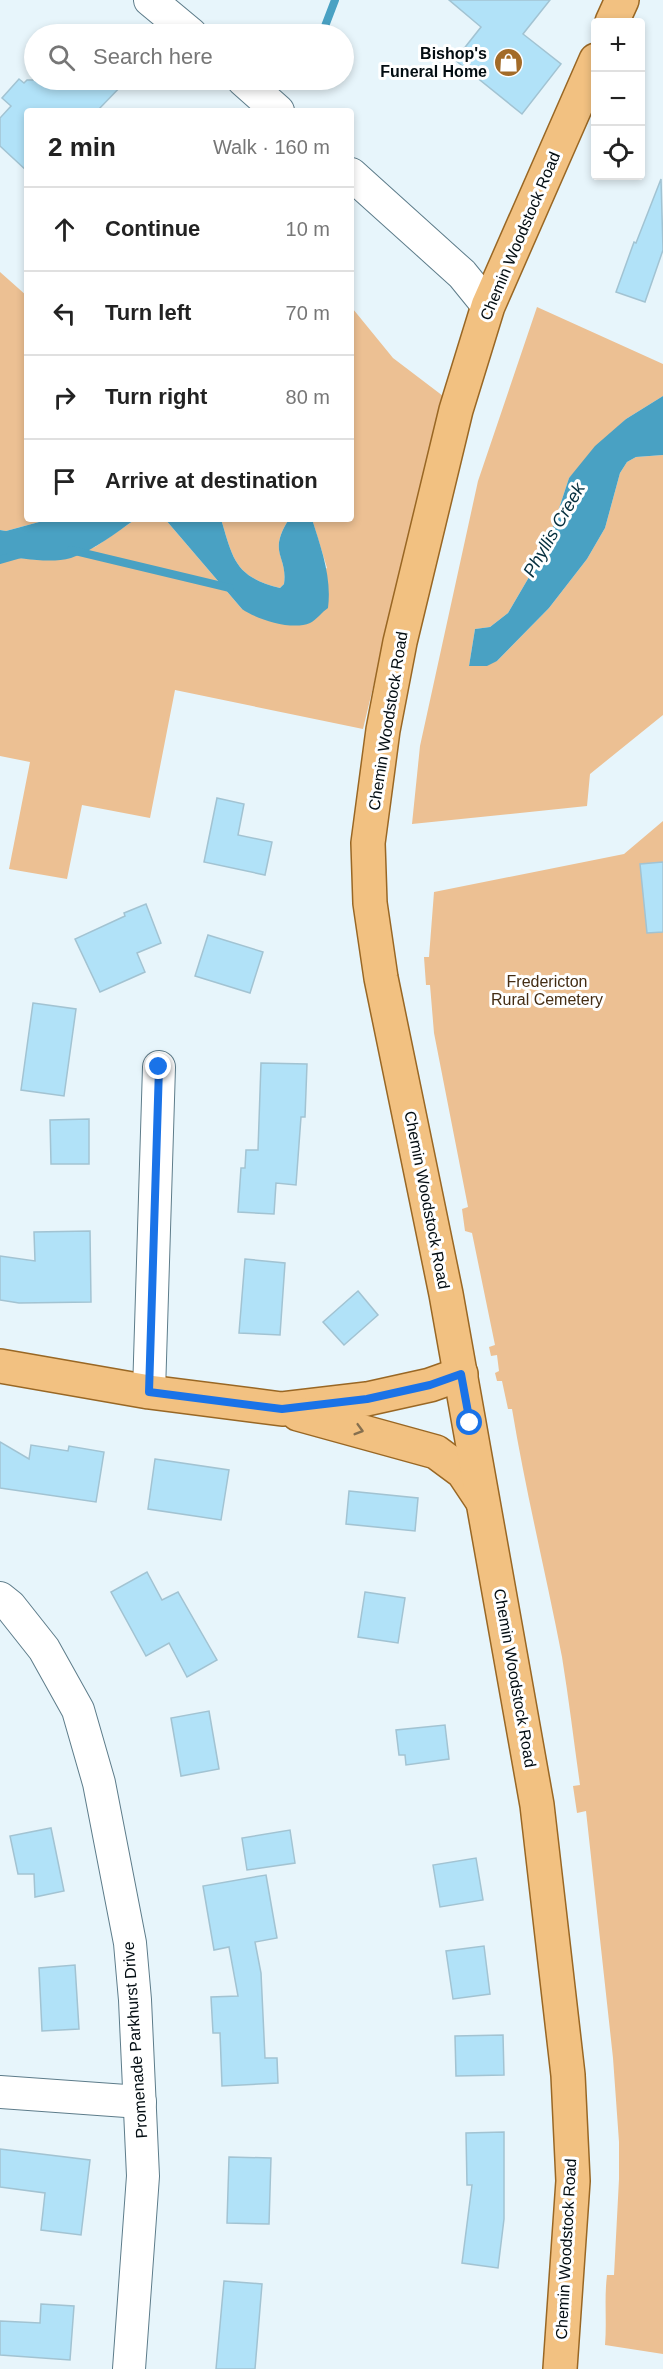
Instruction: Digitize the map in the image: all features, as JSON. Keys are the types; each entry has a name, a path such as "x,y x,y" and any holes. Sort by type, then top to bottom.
{"main road":[{"path":"614,18 622,0"},
{"name":"Chemin Woodstock Road","path":"560,2369 573,2181 568,2075 537,1805 461,1374 381,978 370,903 368,843 383,730 400,642 456,410 488,306 591,71"},
{"path":"0,1366 149,1392 282,1409 436,1452 463,1472 484,1503"},
{"path":"282,1409 367,1399 430,1385 461,1374"}],"street":[{"path":"150,0 179,24"},
{"path":"254,90 275,108"},
{"path":"354,177 462,274 488,306"},
{"path":"149,1392 159,1067"},
{"name":"Promenade Parkhurst Drive","path":"0,1598 10,1606 44,1649 78,1710 101,1794 130,1943 135,2000 143,2176 129,2369"},
{"path":"0,2092 140,2102"}],"green space":[{"path":"0,272 24,293 24,522 39,522 6,531 0,530"},
{"path":"537,307 663,364 663,396 626,419 569,478 546,548 508,613 490,627 475,629 469,666 497,661 549,608 587,559 605,528 620,473 627,462 636,457 663,455 663,715 590,774 587,806 412,824 420,746 478,481"},
{"path":"354,310 393,358 443,396 363,729 175,690 150,818 82,805 67,879 9,869 30,762 0,756 0,556 40,560 95,547 132,522 168,522 242,609 327,568 313,522 354,522"},
{"path":"222,522 288,522 279,547 284,584 280,588 253,578 238,564"},
{"name":"Fredericton Rural Cemetery","path":"663,821 663,2354 605,2345 607,2275 614,2275 619,2142 613,2058 586,1811 577,1813 573,1786 580,1785 562,1657 512,1409 508,1409 502,1381 497,1381 495,1373 499,1371 497,1355 491,1356 489,1347 495,1345 472,1233 465,1231 462,1209 468,1207 434,1033 430,985 426,985 424,957 429,957 434,892 624,854"}],"water":[{"path":"663,396 663,455 636,457 627,462 620,473 605,528 587,559 549,608 497,661 487,666 469,666 475,629 490,627 508,613 546,548 569,478 595,446 626,419"},
{"path":"39,522 132,522 97,546 80,555 63,560 45,561 0,556 0,530 6,531"},
{"path":"168,522 222,522 233,556 245,572 265,584 280,588 284,584 279,547 283,531 288,522 313,522 327,574 328,608 312,622 294,626 274,623 242,609"}],"building":[{"name":"Bishop's Funeral Home","path":"449,0 550,0 523,34 561,64 522,114 455,60 481,27"},
{"path":"19,79 24,83 24,90 117,90 100,108 24,108 24,168 0,146 0,118 11,106 2,98"},
{"path":"661,179 663,250 645,302 616,292"},
{"path":"217,798 244,804 238,835 272,842 265,875 204,862"},
{"path":"663,862 663,932 647,933 640,864"},
{"path":"146,904 161,943 137,953 145,972 100,992 75,939"},
{"path":"208,935 263,952 250,993 195,976"},
{"path":"33,1003 76,1009 64,1096 21,1090"},
{"path":"261,1063 307,1064 305,1117 301,1117 296,1185 276,1183 274,1214 238,1212 241,1168 245,1168 246,1150 258,1150"},
{"path":"89,1119 89,1164 51,1164 50,1120"},
{"path":"90,1231 91,1302 19,1303 0,1300 0,1256 35,1261 34,1232"},
{"path":"245,1259 285,1263 280,1335 239,1333"},
{"path":"358,1291 378,1315 344,1345 323,1322"},
{"path":"0,1442 29,1459 31,1445 68,1451 69,1446 104,1452 96,1502 0,1488"},
{"path":"155,1459 229,1470 221,1520 148,1509"},
{"path":"349,1491 418,1498 415,1531 346,1524"},
{"path":"147,1572 162,1600 178,1592 217,1660 187,1677 169,1643 146,1656 111,1592"},
{"path":"365,1592 405,1598 398,1643 358,1637"},
{"path":"209,1711 219,1769 181,1776 171,1718"},
{"path":"445,1725 449,1759 406,1765 405,1755 399,1755 396,1730"},
{"path":"51,1828 64,1891 35,1897 34,1874 18,1874 10,1836"},
{"path":"290,1830 295,1863 247,1870 242,1838"},
{"path":"476,1858 483,1900 440,1907 433,1865"},
{"path":"266,1875 277,1938 255,1942 261,1973 265,2058 277,2058 278,2083 222,2086 220,2033 213,2033 211,1997 238,1996 229,1947 214,1950 203,1886"},
{"path":"484,1946 490,1994 453,1999 446,1951"},
{"path":"75,1965 79,2029 42,2031 39,1968"},
{"path":"503,2035 504,2075 456,2076 455,2036"},
{"path":"504,2132 504,2219 498,2268 462,2263 472,2185 467,2185 466,2133"},
{"path":"0,2149 90,2160 81,2235 41,2230 45,2193 0,2187"},
{"path":"229,2157 271,2158 269,2224 227,2223"},
{"path":"224,2281 262,2284 255,2369 216,2369"},
{"path":"41,2304 74,2306 70,2360 0,2355 0,2321 40,2323"}],"waterway":[{"name":"Phyllis Creek","path":"326,24 335,0"},
{"path":"71,550 230,588"},
{"path":"0,560 21,554"}],"place":[{"name":"Bishop's Funeral Home","path":"508,62"}],"route":[{"path":"159,1067 149,1392 282,1409 367,1399 430,1385 461,1374 470,1423"}]}
